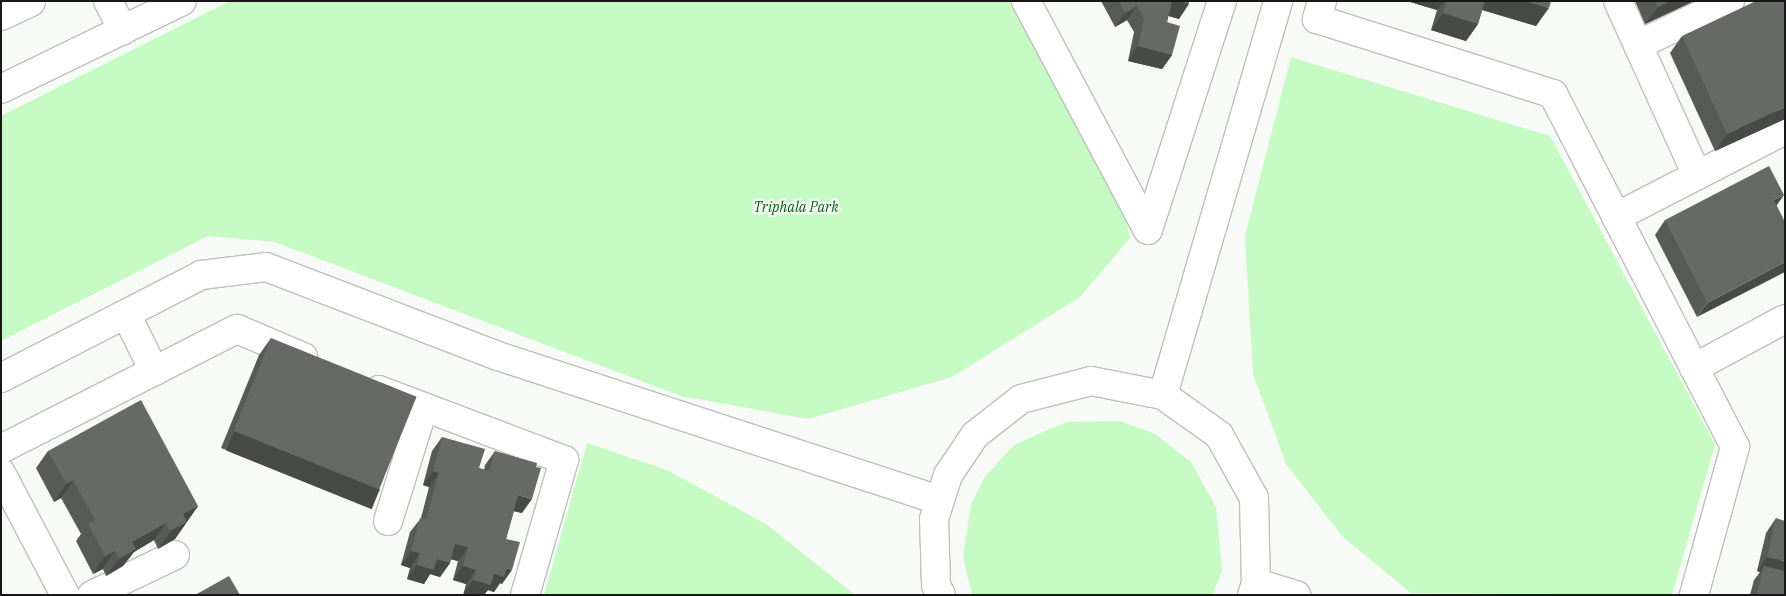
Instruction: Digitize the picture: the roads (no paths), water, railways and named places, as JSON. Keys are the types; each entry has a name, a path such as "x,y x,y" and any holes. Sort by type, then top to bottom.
{"street":[{"path":"108,1 123,30"},
{"path":"1,89 182,1"},
{"path":"1026,1 1148,230 1222,1"},
{"path":"1163,395 1278,1"},
{"path":"1322,1 1317,19 1554,94 1735,447 1694,595"},
{"path":"1618,1 1697,175"},
{"path":"1638,45 1730,1"},
{"path":"1,16 31,2"},
{"path":"1616,217 1785,130"},
{"path":"1,378 201,275 266,267 498,356 938,500"},
{"path":"126,314 154,371"},
{"path":"1694,368 1785,319"},
{"path":"1,449 237,329 326,367"},
{"path":"352,378 423,409 564,460 525,595"},
{"path":"941,595 936,585 934,520 938,500 948,475 975,435 1021,399 1091,381 1163,395 1219,435 1254,498 1254,589 1296,595"},
{"path":"388,522 423,409"},
{"path":"1,473 65,595"},
{"path":"92,595 175,555"}],"park label":[{"name":"Triphala Park","path":"796,207"}]}
